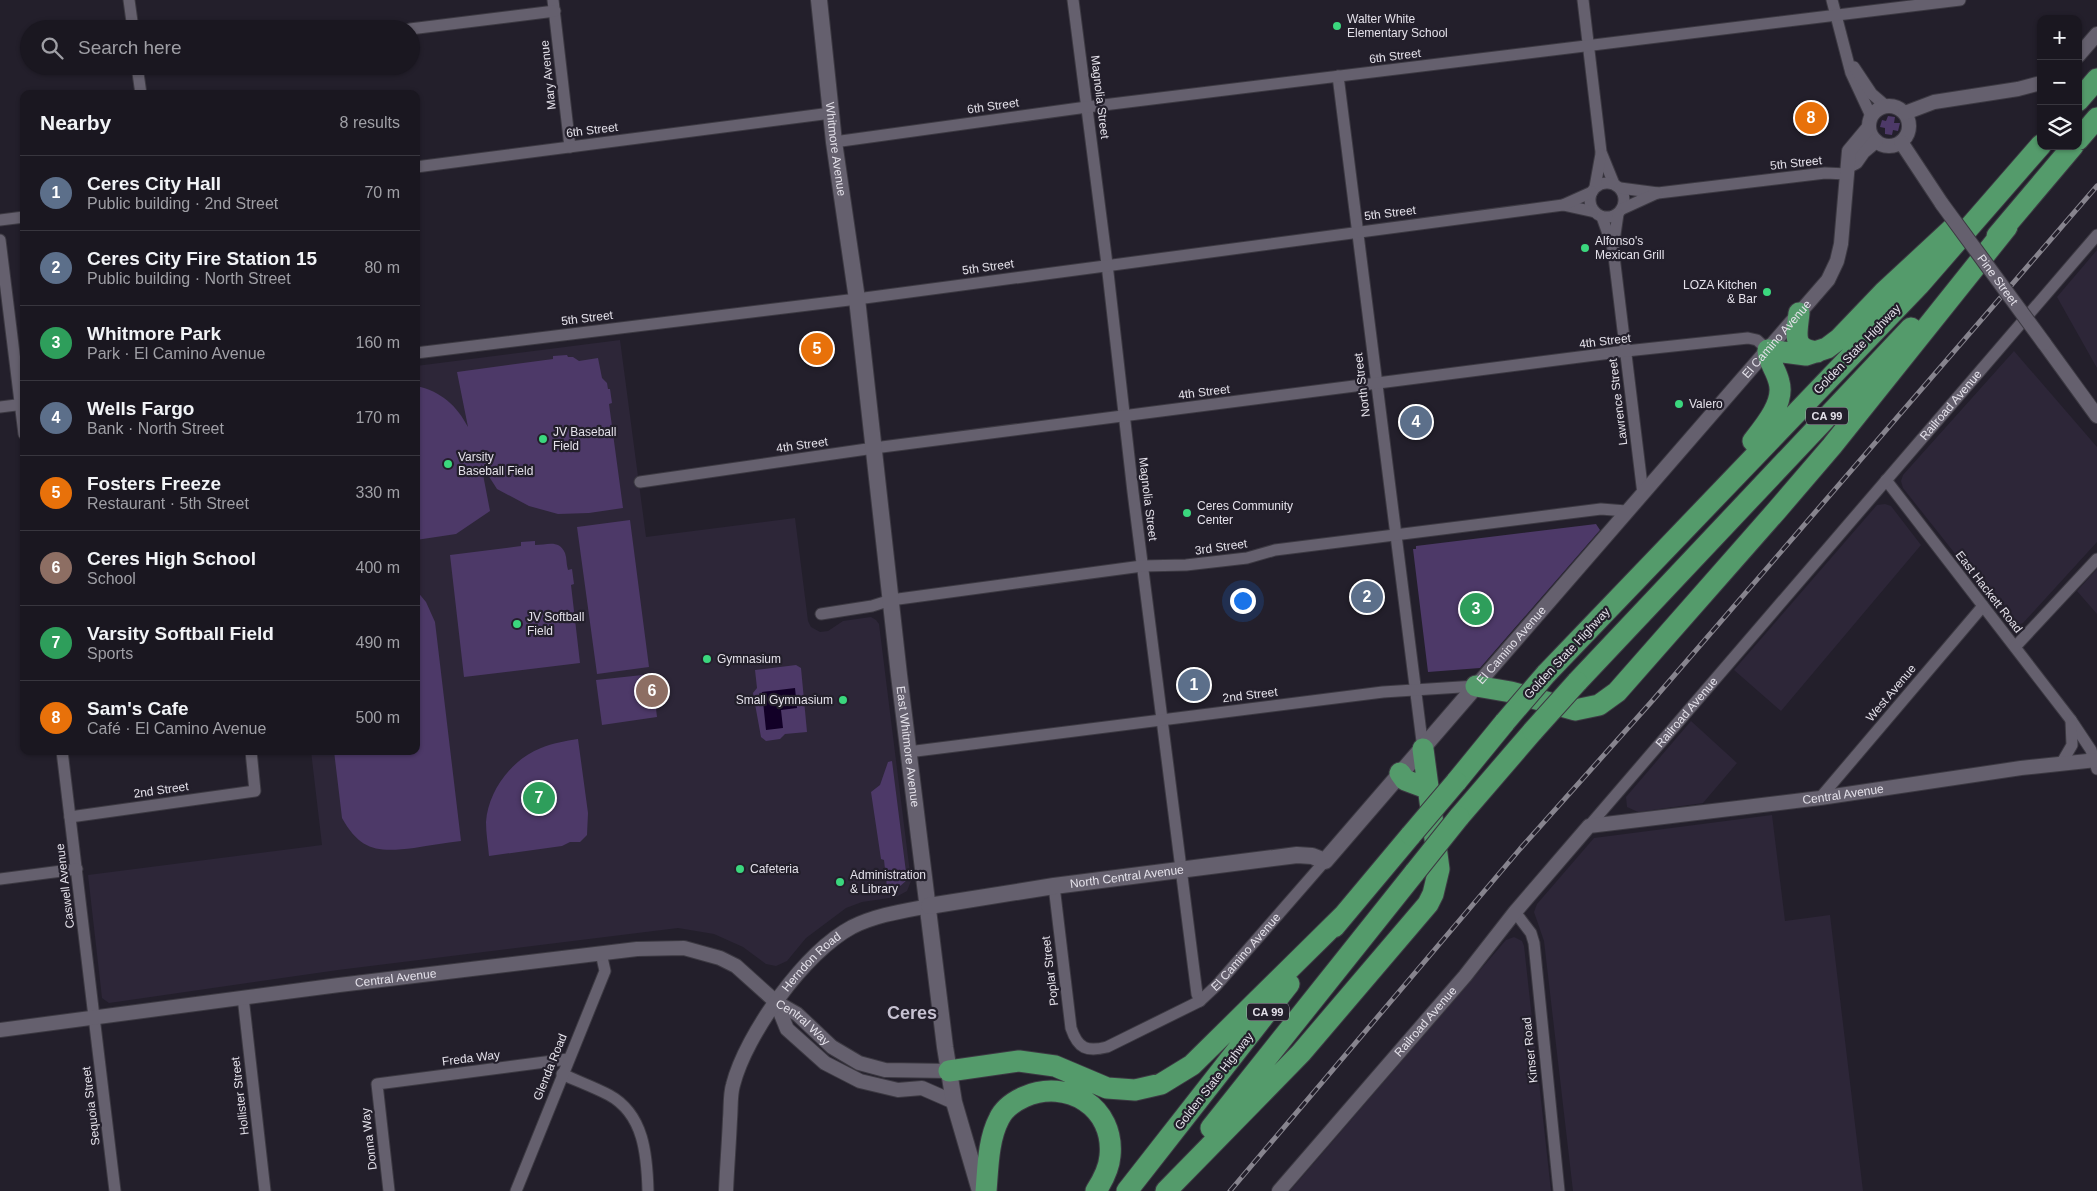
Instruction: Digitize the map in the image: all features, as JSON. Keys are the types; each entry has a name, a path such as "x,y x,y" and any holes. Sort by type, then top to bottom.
{"highway":[{"path":"2082,96 2097,79"},
{"path":"2082,135 2097,118"},
{"path":"1686,526 1761,431 1775,408 1780,394 1780,385 1769,362 1768,350 1798,354 1817,352 1839,340 1884,292 2037,149"},
{"name":"Golden State Highway","path":"1127,1191 1343,916 1546,674 1919,285 2037,150"},
{"name":"Golden State Highway","path":"1161,1191 1459,817 1533,731 2006,227 2070,150"},
{"path":"1476,686 1512,692 1575,710 1598,705 1617,692 1826,453 2006,227"},
{"path":"1799,313 1798,342 1802,348 1817,352"},
{"path":"1166,1191 1301,1054 1428,904 1433,894 1439,869 1423,749"},
{"path":"1400,773 1405,780 1429,788"},
{"path":"949,1071 1019,1060 1055,1066 1107,1088 1135,1090 1160,1084 1192,1066 1343,916"},
{"path":"986,1191 989,1161 998,1120 1005,1109 1015,1101 1038,1091 1051,1090 1068,1092 1085,1101 1094,1109 1107,1129 1111,1155 1108,1168 1096,1191"},
{"path":"973,1166 974,1191"}],"main road":[{"name":"Whitmore Avenue","path":"819,0 834,142 857,299"},
{"name":"East Whitmore Avenue","path":"857,299 908,752 949,1071 954,1102 980,1191"},
{"name":"El Camino Avenue","path":"1326,861 1476,686"},
{"name":"North Central Avenue","path":"929,906 1054,886 1297,855 1312,856 1326,861"}],"street":[{"path":"129,0 132,20"},
{"name":"Magnolia Street","path":"1073,0 1107,264 1123,416 1161,720 1197,994 1200,1001"},
{"path":"1583,0 1602,152 1624,197 1620,212 1612,217 1598,214 1591,206 1602,152"},
{"path":"1832,0 1850,73 1870,122 1870,134 1876,141 1886,146 1893,146 1901,142 1908,133 1909,126 1905,113 1895,107 1886,106 1878,109 1870,122"},
{"name":"6th Street","path":"834,142 1087,107 1960,0"},
{"path":"420,27 554,5"},
{"name":"Mary Avenue","path":"554,5 570,147"},
{"path":"2082,51 2097,34"},
{"path":"1847,58 1872,94 1886,106"},
{"path":"138,75 140,90"},
{"name":"North Street","path":"1338,76 1375,383 1423,749"},
{"path":"1905,113 1934,102 2018,89 2037,84"},
{"name":"6th Street","path":"420,166 831,113"},
{"name":"El Camino Avenue","path":"1476,686 1828,280 1838,261 1849,151 1870,122"},
{"path":"1848,170 1862,152 1876,141"},
{"name":"Pine Street","path":"1901,142 1942,204 2097,416"},
{"name":"5th Street","path":"1617,186 1658,193 1848,170"},
{"path":"1594,190 1602,184 1617,186"},
{"name":"5th Street","path":"420,353 857,299 1107,264 1563,205 1594,190"},
{"name":"5th Street","path":"1620,212 1658,193"},
{"name":"5th Street","path":"1563,205 1598,214"},
{"name":"Lawrence Street","path":"1613,248 1620,212"},
{"name":"Lawrence Street","path":"1598,214 1613,248 1643,494"},
{"path":"0,220 20,218"},
{"name":"Railroad Avenue","path":"1279,1191 1465,976 1515,912 2097,235"},
{"path":"0,240 1,262 20,391"},
{"name":"4th Street","path":"640,482 874,448 1626,351 1748,338 1757,340 1768,350"},
{"path":"0,407 20,405"},
{"name":"East Hackett Road","path":"1886,480 2072,720 2091,750 2096,763"},
{"name":"3rd Street","path":"821,614 872,606 891,600 1142,566 1186,565 1247,558 1275,550 1600,509 1626,511"},
{"path":"2015,647 2097,560"},
{"name":"West Avenue","path":"1820,798 1983,606"},
{"name":"2nd Street","path":"908,752 1382,692 1476,686"},
{"path":"2061,764 2072,745 2072,720"},
{"name":"Caswell Avenue","path":"62,755 95,1018"},
{"name":"2nd Street","path":"70,817 255,791 251,755"},
{"name":"Central Avenue","path":"1589,826 1820,798 2021,768 2096,763"},
{"name":"El Camino Avenue","path":"1084,1048 1094,1051 1107,1047 1200,1001 1216,986 1326,861"},
{"path":"0,879 77,869"},
{"name":"Poplar Street","path":"1054,886 1071,1028 1075,1040 1084,1048"},
{"name":"Herndon Road","path":"726,1191 732,1086 748,1044 776,1002 806,965 850,928 886,914 929,906"},
{"name":"Kinser Road","path":"1515,912 1531,934 1534,943 1559,1191"},
{"name":"Central Avenue","path":"0,1030 243,997 602,953 671,947 702,952 736,966 776,1002"},
{"name":"Glenda Road","path":"516,1191 605,971 602,953"},
{"name":"Hollister Street","path":"243,997 265,1191"},
{"name":"Central Way","path":"776,1002 797,1014 832,1047 859,1064 885,1070 949,1071"},
{"name":"Central Way","path":"776,1002 787,1029 825,1063 860,1081 898,1090 922,1088 954,1102"},
{"name":"Sequoia Street","path":"95,1018 115,1191"},
{"name":"Freda Way","path":"377,1084 568,1059"},
{"path":"562,1074 608,1094 624,1106 631,1115 642,1138 648,1191"},
{"name":"Donna Way","path":"377,1084 389,1191"}],"shaded area":[{"path":"1888,116 1895,117 1894,123 1900,123 1898,131 1893,130 1892,135 1885,134 1885,128 1880,127 1882,120 1886,121"},
{"path":"2097,250 2097,368 2057,297"},
{"path":"620,340 646,537 795,518 808,621 811,627 820,632 828,631 843,621 871,617 879,624 911,881 907,891 896,897 862,902 846,908 806,938 787,961 776,966 766,964 743,947 714,934 678,928 338,970 109,1003 102,998 88,875 322,845 311,755 420,755 420,365"},
{"path":"2014,351 2097,447 2097,542 2023,623 2015,626 2010,623 1903,488 1901,481 1903,475"},
{"name":"JV Baseball Field","path":"567,355 579,361 598,358 602,378 607,383 608,389 610,389 612,403 609,404 623,508 589,513 558,514 529,506 497,489 481,464 490,511 456,534 420,539 420,387 441,396 453,406 468,427 457,372 553,359 553,356"},
{"path":"1885,504 1891,506 1921,545 1781,711 1734,670 1877,505"},
{"path":"630,520 649,667 597,674 577,527"},
{"path":"1596,524 1600,530 1480,668 1428,672 1413,549 1416,549 1416,546"},
{"name":"JV Softball Field","path":"535,541 535,545 556,544 559,546 565,553 568,570 572,569 574,584 571,585 580,663 464,677 450,555 521,546 521,542"},
{"path":"2097,569 2097,614 2077,591"},
{"path":"420,595 426,602 435,622 461,841 414,848 381,849 372,847 356,838 342,818 334,755 420,755"},
{"path":"796,665 801,668 807,732 785,734 780,739 766,741 761,737 753,693 757,688 755,670"},
{"path":"652,674 657,717 602,725 596,680"},
{"path":"795,688 797,708 781,710 783,728 766,730 762,692"},
{"path":"1691,721 1737,763 1703,803 1638,812 1627,807 1626,797"},
{"path":"578,739 588,813 587,835 580,842 570,842 562,846 489,856 486,826 488,810 491,799 503,778 511,768 530,753 550,745"},
{"path":"892,761 907,880 899,887 887,887 884,860 881,859 871,792 880,785 888,762"},
{"path":"1772,815 1785,921 1830,915 1863,1191 1573,1191 1544,941 1534,912 1537,904 1594,838"},
{"path":"1514,937 1522,941 1524,946 1551,1191 1290,1191 1506,940"}],"railway":[{"path":"1230,1191 1520,849 1653,700 2097,186"}],"place":[{"name":"Walter White Elementary School","path":"1337,26"},
{"name":"Sam's Cafe","path":"1811,118"},
{"name":"Alfonso's Mexican Grill","path":"1585,248"},
{"name":"LOZA Kitchen & Bar","path":"1767,292"},
{"name":"Fosters Freeze","path":"817,349"},
{"name":"Valero","path":"1679,404"},
{"name":"Wells Fargo","path":"1416,422"},
{"name":"JV Baseball Field","path":"543,439"},
{"name":"Varsity Baseball Field","path":"448,464"},
{"name":"Ceres Community Center","path":"1187,513"},
{"name":"Ceres City Fire Station 15","path":"1367,597"},
{"name":"Whitmore Park","path":"1476,609"},
{"name":"JV Softball Field","path":"517,624"},
{"name":"Gymnasium","path":"707,659"},
{"name":"Ceres City Hall","path":"1194,685"},
{"name":"Ceres High School","path":"652,691"},
{"name":"Small Gymnasium","path":"843,700"},
{"name":"Varsity Softball Field","path":"539,798"},
{"name":"Cafeteria","path":"740,869"},
{"name":"Administration & Library","path":"840,882"}],"district":[{"name":"Ceres","path":"912,1013"}]}
